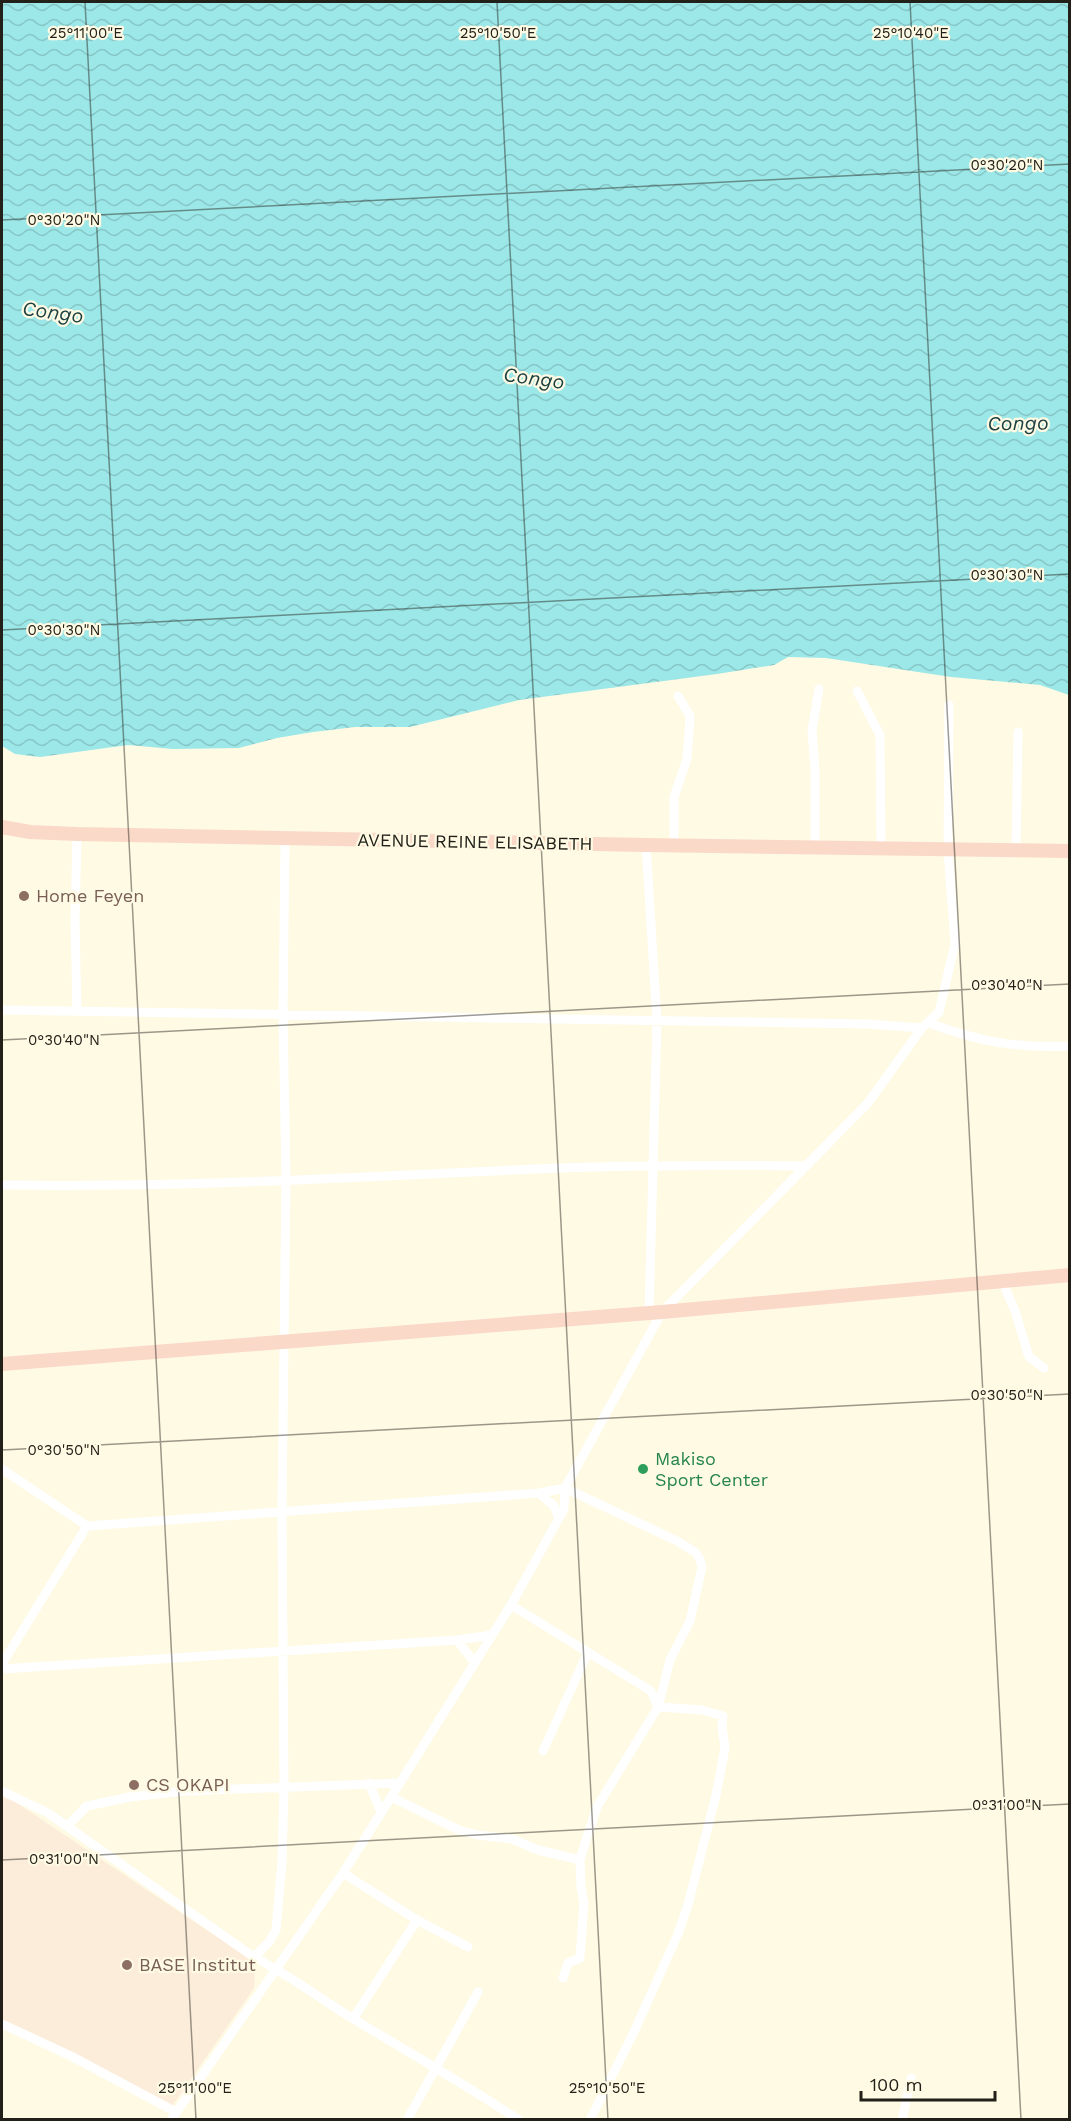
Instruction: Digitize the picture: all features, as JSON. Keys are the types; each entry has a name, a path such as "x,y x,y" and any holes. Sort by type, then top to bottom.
{"street":[{"path":"815,846 815,769 812,731 819,689"},
{"path":"857,691 880,735 881,848"},
{"path":"674,844 674,797 687,759 690,716 678,696"},
{"path":"2,2024 71,2056 174,2116 343,1873 511,1605 564,1509 565,1488 655,1312 867,1104 925,1025 939,1012 955,944 948,850 949,705"},
{"path":"1016,849 1018,732"},
{"name":"AVENUE REINE ELISABETH","path":"2,827 30,832 77,834 1070,851"},
{"path":"77,834 75,922 77,1011"},
{"path":"254,1957 269,1942 276,1930 282,1862 284,1788 282,1511 286,1179 285,838"},
{"path":"646,845 657,1022 653,1166 655,1312"},
{"path":"2,1010 925,1025 999,1043 1041,1047 1070,1046"},
{"path":"2,1185 76,1186 653,1166 804,1166"},
{"path":"2,1364 655,1312 1070,1275"},
{"path":"1002,1281 1016,1311 1029,1357 1044,1368"},
{"path":"2,1469 87,1526 539,1493 565,1488 677,1540 695,1552 700,1559 701,1574 690,1622 670,1660 658,1707 597,1807 580,1860 584,1903 580,1958 568,1964 562,1978"},
{"path":"539,1493 554,1506 559,1518"},
{"path":"2,1664 87,1526"},
{"path":"511,1605 651,1691 658,1707"},
{"path":"2,1669 457,1640 492,1635"},
{"path":"457,1640 475,1663"},
{"path":"543,1751 588,1652"},
{"path":"590,2120 633,2034 678,1934 688,1905 716,1795 725,1748 723,1716 693,1708 658,1707"},
{"path":"67,1826 87,1806 130,1797 185,1791 400,1783"},
{"path":"369,1784 381,1812"},
{"path":"2,1791 48,1813 254,1957 519,2120"},
{"path":"391,1797 459,1830 477,1836 512,1839 538,1850 580,1860"},
{"path":"343,1873 417,1920 468,1947"},
{"path":"353,2019 417,1920"},
{"path":"407,2120 478,1992"},
{"path":"902,2120 911,2078"}],"shaded area":[{"name":"BASE Institut","path":"2,1793 250,1959 255,1971 254,1988 170,2109 2,2025"}],"water":[{"name":"Congo","path":"2,2 1069,2 1069,695 1040,685 951,677 826,658 788,657 774,665 519,700 410,727 355,727 313,732 239,748 173,749 128,745 40,757 15,754 2,746"}],"place":[{"name":"Home Feyen","path":"24,896"},
{"name":"Makiso Sport Center","path":"643,1469"},
{"name":"CS OKAPI","path":"134,1785"},
{"name":"BASE Institut","path":"127,1965"}]}
